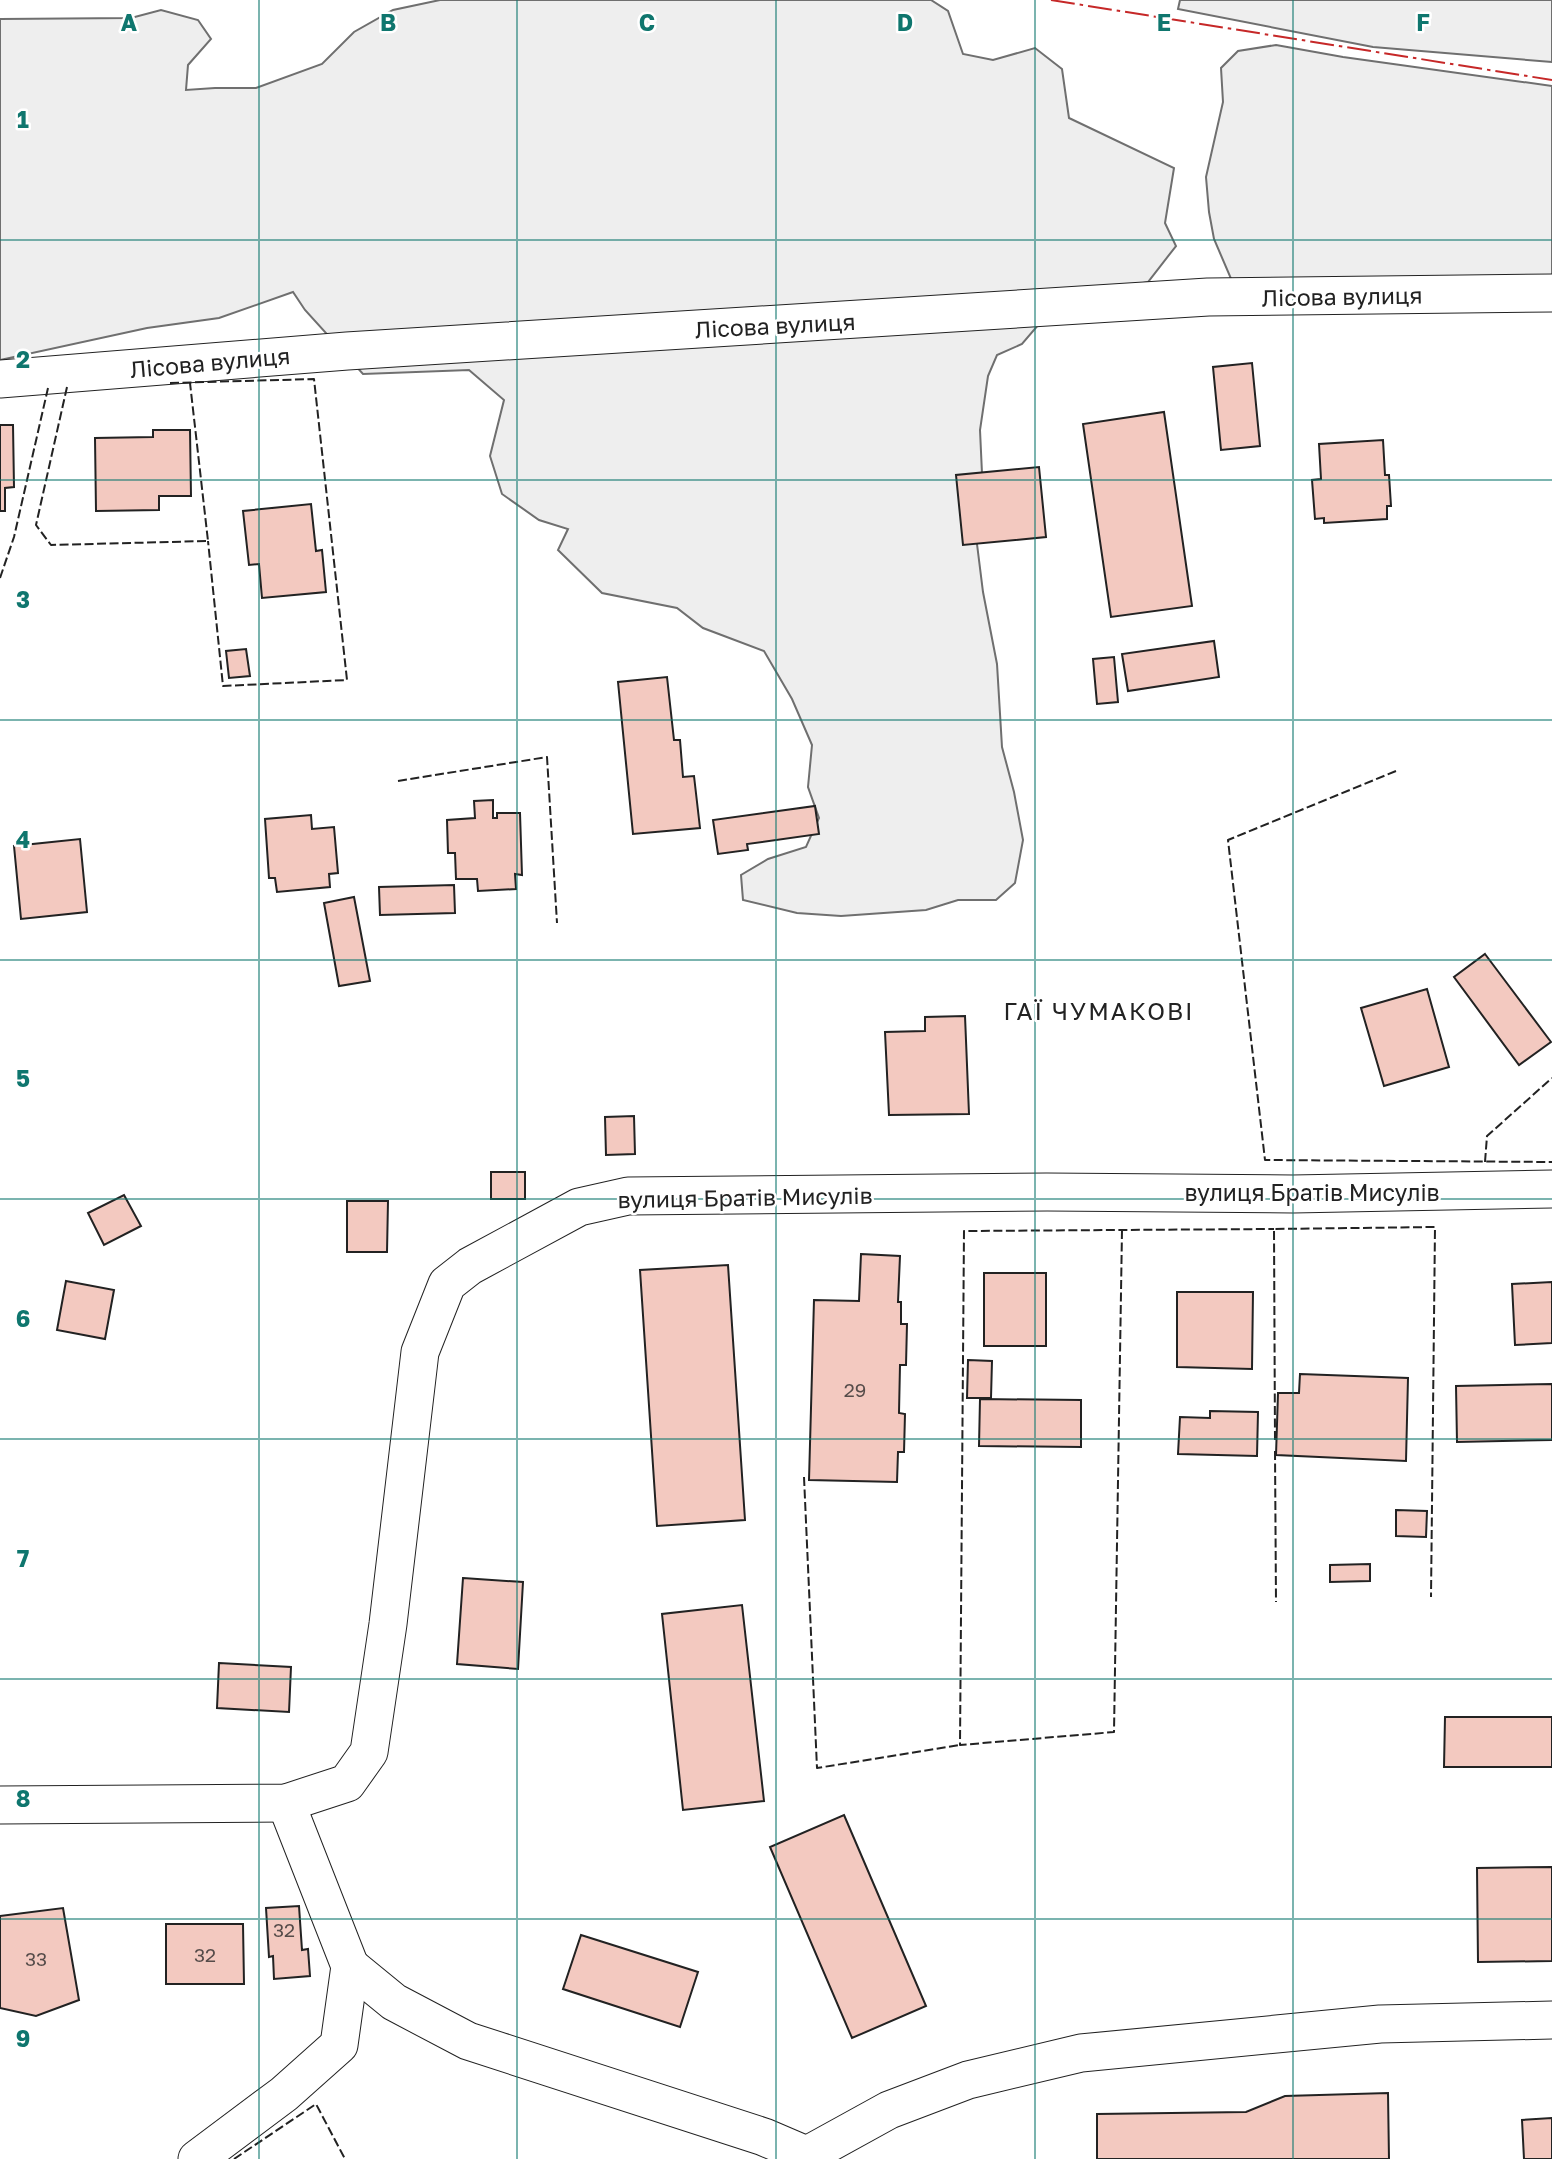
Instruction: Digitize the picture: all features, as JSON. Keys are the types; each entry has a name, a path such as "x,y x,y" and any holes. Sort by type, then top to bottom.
{"street":[{"name":"Лісова вулиця","path":"0,379 348,351 1208,298 1552,293"},
{"name":"вулиця Братів Мисулів","path":"0,1805 286,1803 347,1783 369,1752 388,1624 420,1352 447,1284 470,1265 579,1207 628,1196 1047,1192 1293,1194 1552,1189"},
{"path":"286,1803 350,1966 394,2002 468,2041 764,2137 803,2157 889,2110 957,2084 1081,2053 1380,2024 1552,2020"},
{"path":"197,2159 284,2094 339,2045 350,1966"}],"shaded area":[{"path":"440,0 931,0 948,11 963,54 993,60 1035,48 1062,69 1069,118 1174,168 1165,223 1176,246 1148,282 1063,296 1022,344 997,355 988,376 980,430 983,495 977,544 997,664 1002,747 1023,840 1015,883 996,900 958,900 926,910 841,916 797,913 743,900 741,875 768,859 806,847 819,818 808,787 812,745 792,699 764,651 703,628 677,608 602,593 558,550 568,529 539,520 502,494 490,456 504,400 469,370 363,374 305,310 293,292 219,318 147,328 0,360 0,19 131,18 161,10 198,20 211,39 188,65 186,90 256,88 322,64 354,32 393,10"},
{"path":"1180,0 1552,0 1552,62 1373,47 1178,9"},
{"path":"1276,45 1552,86 1552,286 1232,281 1214,239 1206,177 1223,102 1221,68 1238,51"}],"building":[{"path":"1252,363 1260,446 1221,450 1213,367"},
{"path":"1164,412 1192,606 1111,617 1083,424"},
{"path":"0,425 13,425 14,487 5,488 5,511 0,511"},
{"path":"153,430 190,430 191,496 159,496 159,510 96,511 95,438 153,437"},
{"path":"1383,440 1385,475 1389,475 1391,506 1387,506 1387,519 1324,523 1324,518 1315,519 1312,480 1321,479 1319,444"},
{"path":"1039,467 1046,537 963,545 956,475"},
{"path":"311,504 316,551 322,550 326,592 262,598 259,564 249,565 243,511"},
{"path":"1214,641 1219,677 1128,691 1122,654"},
{"path":"246,649 250,676 229,678 226,651"},
{"path":"1114,657 1118,702 1097,704 1093,659"},
{"path":"667,677 674,740 680,740 683,777 694,776 700,828 633,834 618,682"},
{"path":"493,800 493,818 497,818 497,813 520,813 522,875 515,874 516,889 478,891 477,879 456,879 455,853 448,853 447,820 475,818 474,801"},
{"path":"815,806 819,834 747,844 748,850 718,854 713,820"},
{"path":"311,815 312,829 334,827 338,873 329,874 330,887 277,892 275,878 269,878 265,819"},
{"path":"80,839 87,912 21,919 14,846"},
{"path":"454,885 455,913 380,915 379,887"},
{"path":"354,897 370,981 339,986 324,903"},
{"path":"1485,954 1551,1042 1519,1065 1454,977"},
{"path":"1427,989 1449,1067 1384,1086 1361,1008"},
{"path":"965,1016 969,1114 889,1115 885,1032 925,1031 925,1017"},
{"path":"634,1116 635,1154 606,1155 605,1117"},
{"path":"491,1172 525,1172 525,1199 491,1199"},
{"path":"124,1195 141,1226 104,1245 88,1213"},
{"path":"347,1201 388,1201 387,1252 347,1252"},
{"path":"861,1254 900,1256 898,1302 901,1302 901,1324 907,1324 906,1365 900,1365 899,1413 905,1414 904,1452 898,1452 897,1482 809,1480 814,1300 859,1301"},
{"path":"728,1265 745,1520 657,1526 640,1270"},
{"path":"984,1273 1046,1273 1046,1346 984,1346"},
{"path":"66,1281 114,1290 105,1339 57,1330"},
{"path":"1552,1282 1552,1343 1515,1345 1512,1284"},
{"path":"1177,1292 1253,1292 1252,1369 1177,1367"},
{"path":"968,1360 992,1361 991,1398 967,1398"},
{"path":"1300,1374 1408,1378 1406,1461 1276,1455 1278,1393 1299,1393"},
{"path":"1552,1384 1552,1440 1457,1442 1456,1386"},
{"path":"980,1399 1081,1400 1081,1447 979,1446"},
{"path":"1210,1411 1258,1412 1257,1456 1178,1454 1180,1417 1210,1418"},
{"path":"1396,1510 1427,1511 1426,1537 1396,1536"},
{"path":"1370,1564 1370,1581 1330,1582 1330,1565"},
{"path":"463,1578 523,1582 518,1669 457,1664"},
{"path":"742,1605 764,1801 683,1810 662,1614"},
{"path":"219,1663 291,1667 289,1712 217,1708"},
{"path":"1445,1717 1552,1717 1552,1767 1444,1767"},
{"path":"844,1815 926,2006 852,2038 770,1847"},
{"path":"1552,1867 1552,1961 1478,1962 1477,1868"},
{"path":"299,1906 302,1950 308,1949 310,1976 274,1979 273,1956 269,1957 266,1908"},
{"path":"63,1908 79,2000 36,2016 0,2008 0,1916"},
{"path":"166,1924 243,1924 244,1984 166,1984"},
{"path":"581,1935 698,1972 680,2027 563,1989"},
{"path":"1388,2093 1389,2159 1097,2159 1097,2114 1246,2112 1285,2096"},
{"path":"1552,2118 1552,2159 1524,2159 1522,2120"}],"fence":[{"path":"170,383 314,379 347,680 223,686 208,541"},
{"path":"67,387 36,525 51,545 208,541 190,383"},
{"path":"0,578 14,537 48,388"},
{"path":"398,781 547,757 557,923"},
{"path":"1396,771 1228,840 1265,1160 1552,1162"},
{"path":"1485,1162 1487,1136 1552,1078"},
{"path":"1275,1440 1274,1229 1435,1227 1431,1597"},
{"path":"1122,1230 1114,1732 960,1745 964,1231 1274,1229"},
{"path":"1275,1451 1276,1602"},
{"path":"804,1477 817,1768 960,1745"},
{"path":"234,2159 316,2104 345,2159"}],"power":[{"path":"1051,0 1552,80"}],"district":[{"name":"ГАЇ ЧУМАКОВІ","path":"1099,1010"}]}
